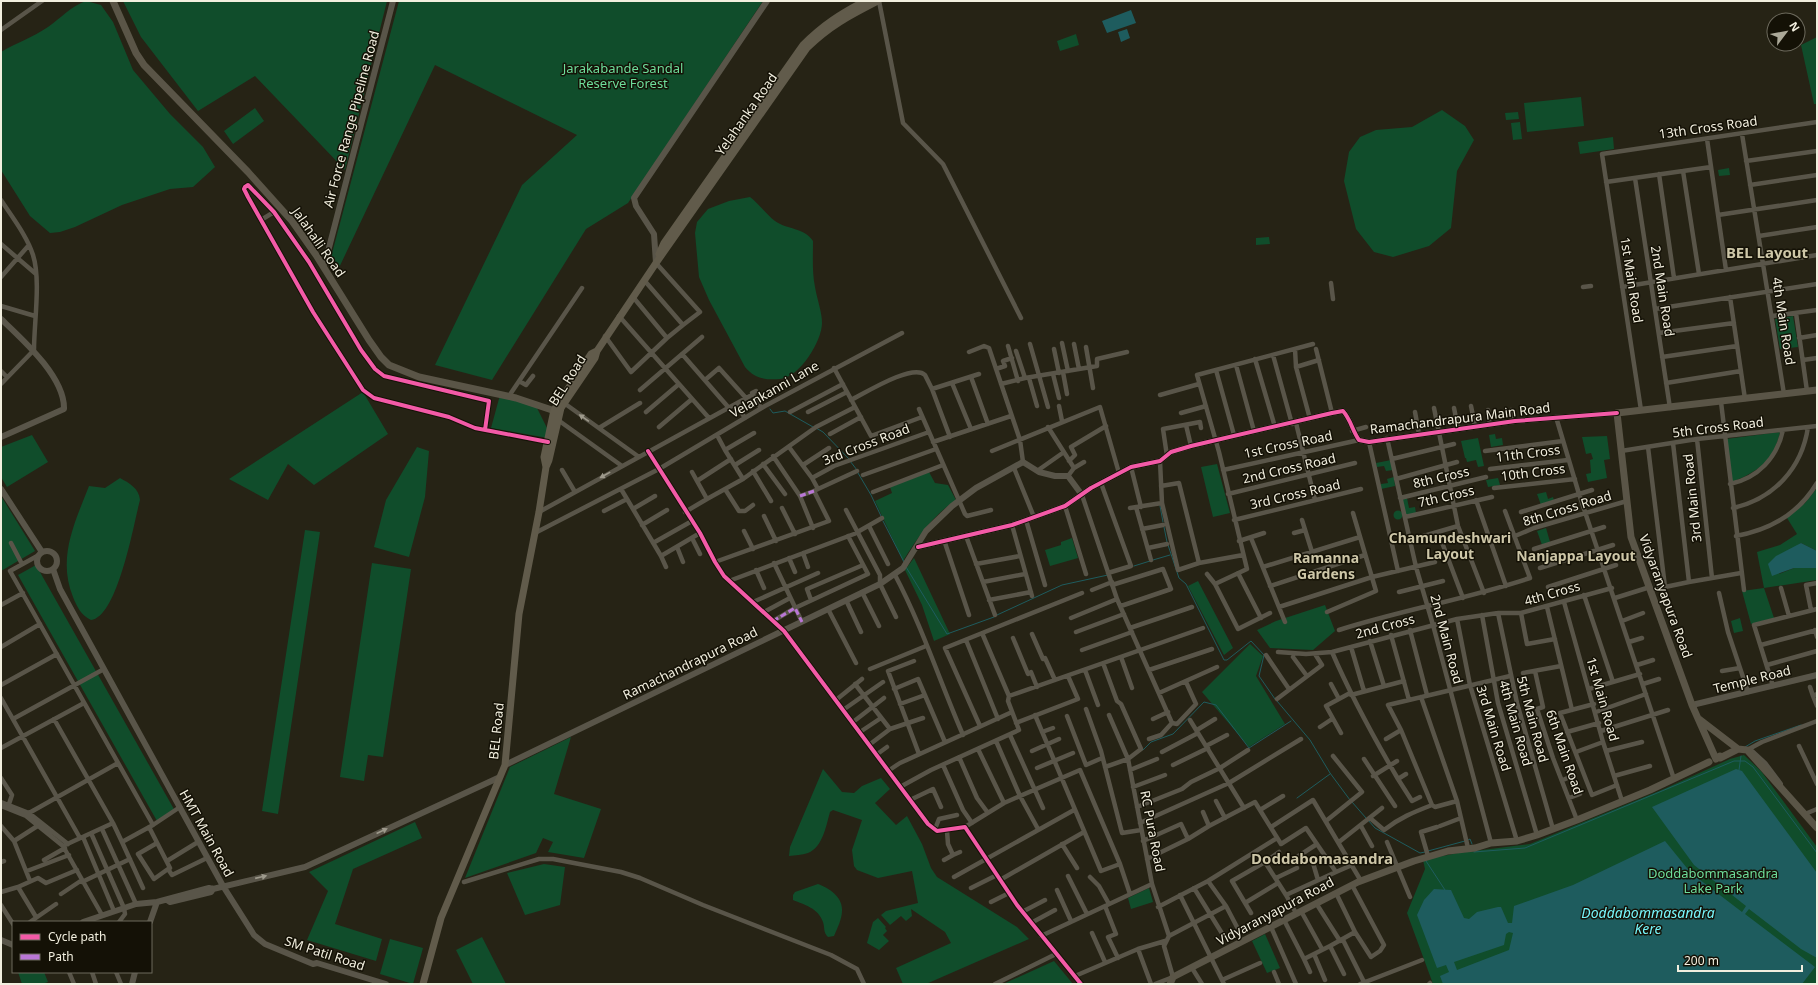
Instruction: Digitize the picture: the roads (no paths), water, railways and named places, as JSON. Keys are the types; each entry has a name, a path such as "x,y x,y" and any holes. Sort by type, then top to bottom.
{"main road":[{"name":"Jalahalli Road","path":"113,1 136,53 144,65 166,84 277,204 305,238 324,264 370,340 383,356 390,362 422,373 511,393 559,410"},
{"path":"118,1 144,57 166,84"},
{"name":"Yelahanka Road","path":"597,351 605,336 633,297 803,44 822,26 839,14 865,1"},
{"name":"Yelahanka Road","path":"722,164 807,48 826,30 842,19 878,1"},
{"name":"Jalahalli Road","path":"324,264 368,340 389,365 419,377 516,398 559,410"},
{"name":"BEL Road","path":"546,467 544,457 559,410 595,358 597,351"},
{"path":"1616,413 1817,390"},
{"name":"BEL Road","path":"423,984 441,918 505,765 519,614 540,512 546,467 549,460 559,410"},
{"name":"Vidyaranyapura Road","path":"1616,413 1631,537 1651,588 1692,705 1715,759"},
{"path":"1697,717 1736,750"},
{"path":"1715,759 1736,750 1747,750 1780,784 1817,828"},
{"name":"Vidyaranyapura Road","path":"1648,790 1650,787 1673,776 1704,762 1715,759"},
{"name":"Vidyaranyapura Road","path":"1173,977 1361,881 1467,843 1517,841 1537,835 1648,790 1706,765 1715,759"},
{"path":"1170,984 1173,977"},
{"path":"1173,977 1176,984"}],"street":[{"path":"1,30 42,1"},
{"name":"Air Force Range Pipeline Road","path":"324,264 393,1"},
{"path":"605,336 630,372 666,338 700,312 656,263 654,234 636,206 634,198 767,1"},
{"path":"878,1 903,123 943,164 1021,318"},
{"name":"13th Cross Road","path":"1602,154 1817,122"},
{"name":"4th Main Road","path":"1742,134 1784,394"},
{"path":"1707,138 1726,270"},
{"path":"1746,161 1817,151"},
{"name":"1st Main Road","path":"1602,154 1641,410"},
{"path":"1606,182 1711,167"},
{"path":"1684,171 1699,274"},
{"path":"1659,174 1674,278"},
{"path":"1750,185 1817,175"},
{"name":"2nd Main Road","path":"1635,178 1670,408"},
{"path":"483,429 489,401 384,376 375,369 361,350 309,262 274,212 246,185 244,189 313,312 363,390 374,398 449,416 483,429 548,441"},
{"path":"1,200 29,245 34,256 36,274 34,350 1,384"},
{"path":"1718,215 1817,200"},
{"path":"261,220 274,212"},
{"path":"1759,236 1817,227"},
{"path":"1,244 36,274"},
{"path":"1,277 29,245"},
{"path":"1622,287 1817,255"},
{"path":"644,280 683,325"},
{"path":"1331,283 1333,300"},
{"path":"1655,309 1817,284"},
{"path":"1584,287 1591,286"},
{"path":"511,393 582,288"},
{"path":"633,297 666,338"},
{"path":"1730,297 1745,399"},
{"path":"1,306 35,316"},
{"path":"1772,316 1817,310"},
{"path":"1796,313 1807,391"},
{"path":"619,316 709,418"},
{"path":"1,319 34,350 61,390 64,399 64,409 1,437"},
{"path":"1659,333 1734,323"},
{"name":"Velankanni Lane","path":"535,533 659,469 761,408 902,333"},
{"path":"1799,338 1817,335"},
{"path":"640,390 702,336"},
{"path":"1062,343 1063,372 1067,394"},
{"path":"1030,344 1048,407"},
{"path":"1074,344 1079,369"},
{"path":"1215,584 1247,569 1223,470 1197,375 1313,344"},
{"path":"969,352 986,346 989,348 1020,440 1023,462 1037,471 1055,476 1068,476"},
{"path":"1008,346 1018,381"},
{"path":"1662,357 1738,346"},
{"path":"1086,347 1093,388"},
{"path":"1054,349 1063,372"},
{"path":"1295,349 1296,367 1310,419"},
{"path":"918,547 1012,525 1065,506 1101,483 1131,467 1160,460 1171,452 1215,440 1332,413 1316,349"},
{"path":"1016,351 1037,406"},
{"path":"1002,384 1027,378 1090,368 1097,366 1097,359 1127,352"},
{"path":"682,354 729,408"},
{"path":"1274,354 1303,451 1315,500"},
{"path":"996,369 1005,366 1003,361 1012,358"},
{"path":"1803,360 1817,358"},
{"path":"1255,360 1275,427"},
{"path":"1296,367 1319,360"},
{"path":"1236,365 1254,431"},
{"path":"540,512 748,397 719,368 705,380"},
{"path":"834,368 871,436 922,417"},
{"path":"1216,370 1234,436"},
{"path":"1,371 8,377"},
{"path":"1666,383 1741,371"},
{"path":"851,400 896,377 910,372 923,373 932,389 950,436"},
{"path":"932,389 979,374"},
{"path":"1053,374 1059,398"},
{"path":"519,381 526,385 533,376"},
{"path":"971,377 988,424"},
{"path":"952,383 971,429"},
{"path":"646,412 680,384"},
{"path":"790,412 843,384"},
{"path":"1160,395 1199,384"},
{"path":"756,391 752,393 761,408"},
{"path":"808,412 847,392"},
{"path":"659,427 692,399"},
{"path":"1721,402 1736,536 1744,590"},
{"path":"599,428 640,403"},
{"path":"736,404 745,418"},
{"path":"1059,406 1062,421"},
{"path":"992,451 1100,406 1120,473"},
{"path":"1181,413 1206,406"},
{"path":"1471,406 1475,426"},
{"path":"685,512 743,479 816,427 855,407"},
{"path":"1434,408 1458,526 1484,593"},
{"path":"1454,408 1458,428"},
{"path":"919,409 966,516 991,510"},
{"path":"559,410 599,428 639,457"},
{"path":"559,410 622,466"},
{"path":"1488,410 1490,424"},
{"path":"1511,410 1513,422"},
{"name":"Ramachandrapura Main Road","path":"1332,413 1343,411 1350,419 1352,431 1359,440 1369,442 1490,424 1556,417 1616,413"},
{"path":"1415,412 1419,434"},
{"path":"933,442 1011,416"},
{"path":"830,434 861,417"},
{"path":"1556,417 1568,460 1612,588 1673,776"},
{"path":"1167,456 1163,429 1200,422 1202,428"},
{"path":"474,424 483,429"},
{"path":"1186,425 1191,446"},
{"path":"1069,461 1075,456 1071,447 1106,426"},
{"name":"5th Cross Road","path":"1621,451 1724,436 1817,426"},
{"path":"1048,427 1074,468"},
{"path":"1352,431 1366,427"},
{"path":"1734,508 1761,498 1784,480 1801,456 1808,427"},
{"path":"1730,484 1748,478 1763,467 1774,453 1783,430"},
{"name":"3rd Cross Road","path":"812,478 834,466 929,432"},
{"path":"725,450 754,433"},
{"path":"717,435 743,479"},
{"name":"2nd Main Road","path":"1388,438 1416,567 1428,605 1449,690 1491,843"},
{"name":"1st Cross Road","path":"1223,470 1303,451 1359,440"},
{"name":"3rd Main Road","path":"1697,440 1712,578"},
{"path":"1485,451 1563,441"},
{"path":"1369,442 1398,571"},
{"path":"1392,459 1454,444"},
{"path":"1673,444 1688,582"},
{"path":"715,562 828,522 829,520 812,478 789,447"},
{"path":"1648,447 1665,587"},
{"path":"803,465 829,448"},
{"path":"863,475 936,449"},
{"path":"735,465 759,450"},
{"path":"648,451 685,512 700,533 715,562 729,580 784,631 928,824 935,829 947,831 965,827 1004,803 1080,770 1120,864 1130,894"},
{"path":"1037,471 1064,452"},
{"path":"774,456 800,496 813,528"},
{"path":"697,481 731,459"},
{"path":"1160,460 1162,503 1178,570 1199,563 1243,555"},
{"name":"11th Cross","path":"1490,469 1568,460"},
{"name":"Ramachandrapura Road","path":"505,765 880,584 903,568 918,547 926,531 959,501 976,488 1023,462"},
{"path":"1068,476 1074,468 1084,462"},
{"path":"1396,479 1457,462"},
{"name":"2nd Cross Road","path":"1228,494 1355,463"},
{"path":"763,464 785,494"},
{"path":"873,492 943,465"},
{"path":"1131,467 1142,529 1151,560"},
{"path":"1014,468 1034,517"},
{"path":"562,470 575,492"},
{"path":"753,471 771,501"},
{"path":"800,496 857,471"},
{"path":"692,472 707,499"},
{"path":"1068,476 1082,495 1117,599 1172,723"},
{"name":"8th Cross","path":"1400,498 1486,477"},
{"name":"10th Cross","path":"1494,488 1575,479"},
{"path":"1101,483 1130,566 1108,573"},
{"path":"1161,486 1179,483 1199,563"},
{"path":"1736,536 1762,529 1785,517 1804,500 1817,483"},
{"path":"1,488 40,554"},
{"path":"621,489 661,556 666,568"},
{"path":"725,489 739,511 745,510 754,505"},
{"name":"3rd Cross Road","path":"1234,520 1361,489"},
{"path":"1521,512 1592,490"},
{"path":"633,509 655,496"},
{"name":"7th Cross","path":"1405,517 1492,497"},
{"path":"604,510 627,499"},
{"path":"1476,500 1506,586"},
{"name":"8th Cross Road","path":"1515,536 1534,528 1627,501"},
{"path":"1130,508 1162,503"},
{"path":"1065,506 1086,574"},
{"path":"782,508 795,534"},
{"path":"642,525 667,510"},
{"path":"846,510 880,574 880,584 896,617"},
{"path":"1339,630 1428,605 1484,593 1530,578 1515,536 1504,511"},
{"path":"1327,612 1376,591 1353,513"},
{"path":"764,516 776,541"},
{"path":"729,580 858,532 882,518"},
{"path":"1026,520 1045,585"},
{"path":"1302,520 1312,552"},
{"path":"653,543 692,521"},
{"path":"990,600 1031,594 1012,525"},
{"path":"1142,529 1163,525"},
{"path":"869,526 888,564"},
{"path":"1410,540 1458,526"},
{"path":"1534,549 1604,527"},
{"path":"1294,533 1305,530"},
{"path":"744,531 752,549"},
{"path":"1438,532 1463,598"},
{"path":"661,556 700,533"},
{"path":"1239,541 1264,533"},
{"path":"773,621 811,600 868,574 848,536"},
{"path":"966,536 995,615"},
{"path":"1263,567 1360,537"},
{"path":"692,538 700,554"},
{"path":"1251,538 1285,622"},
{"path":"944,540 969,615"},
{"path":"11,543 22,564"},
{"path":"1148,548 1168,544"},
{"path":"1540,568 1612,545"},
{"path":"676,547 683,562"},
{"path":"40,554 37,562 40,568 46,571 53,569 58,561 55,554 47,551 40,554 10,570 118,763 151,826 157,843 170,868 168,869 172,875 207,858"},
{"path":"803,553 808,567"},
{"path":"1270,586 1366,555"},
{"path":"976,564 1020,556"},
{"path":"788,558 795,572"},
{"path":"1279,607 1372,578 1435,562"},
{"path":"774,563 802,622"},
{"path":"811,600 807,589 862,565"},
{"path":"1548,587 1616,565"},
{"name":"HMT Main Road","path":"53,569 60,589 223,886 305,867 500,777"},
{"path":"1092,590 1163,569 1171,589 1121,606"},
{"path":"756,570 764,588"},
{"path":"753,602 818,573"},
{"path":"1238,573 1260,618"},
{"path":"1615,598 1651,588 1665,587 1741,573"},
{"path":"983,582 1025,574"},
{"path":"1207,574 1215,584 1238,629 1270,613"},
{"path":"895,575 912,607 926,646 963,735"},
{"path":"1399,592 1443,581"},
{"path":"1811,610 1806,585 1817,583"},
{"name":"4th Cross","path":"1498,613 1521,613 1612,588"},
{"path":"1781,588 1789,616"},
{"path":"862,592 879,626"},
{"path":"1,605 23,593"},
{"path":"980,726 945,648 1082,593"},
{"path":"1719,593 1728,632 1748,692"},
{"path":"1584,595 1613,682"},
{"path":"764,612 790,598"},
{"path":"1070,618 1117,599"},
{"path":"846,600 861,632"},
{"name":"1st Main Road","path":"1564,602 1594,704 1603,742 1622,801"},
{"path":"1082,650 1192,607"},
{"path":"1547,607 1572,710"},
{"path":"828,609 856,663"},
{"path":"1773,686 1754,625 1817,609"},
{"name":"2nd Cross","path":"1278,652 1315,654 1332,652 1410,630 1457,619 1498,613"},
{"name":"5th Main Road","path":"1498,613 1510,676 1527,742 1553,829"},
{"path":"1521,613 1527,644 1555,639"},
{"path":"1622,621 1643,613"},
{"path":"1076,632 1124,614"},
{"name":"4th Main Road","path":"1482,615 1493,680 1537,835"},
{"name":"3rd Main Road","path":"1457,619 1470,685 1517,841"},
{"path":"1,647 40,624"},
{"path":"1009,696 1203,628"},
{"path":"1410,630 1427,695"},
{"path":"1761,645 1816,630 1817,637"},
{"path":"900,786 1019,730 1008,701 1009,696 982,633"},
{"path":"1032,634 1043,659 1045,658 1055,680"},
{"path":"1391,636 1409,700"},
{"path":"1013,638 1028,674 1032,672 1037,687"},
{"path":"1629,642 1642,638"},
{"path":"966,640 998,719"},
{"path":"1370,641 1384,686"},
{"path":"870,669 926,646"},
{"path":"1350,647 1364,691"},
{"path":"1149,670 1212,649"},
{"path":"1767,665 1817,651"},
{"path":"1332,652 1350,694 1398,780 1412,801 1420,797"},
{"path":"1,685 57,654"},
{"path":"1277,699 1322,665 1315,654"},
{"path":"1266,655 1289,689"},
{"path":"1121,657 1132,688"},
{"path":"1293,657 1307,676"},
{"path":"1637,665 1653,660"},
{"path":"914,661 888,671 919,754"},
{"path":"1103,663 1117,701 1121,704 1141,749 1128,759 1105,767"},
{"path":"1523,673 1561,666"},
{"path":"1159,693 1217,667"},
{"path":"1722,672 1740,668"},
{"path":"13,719 104,669"},
{"path":"1085,670 1098,705"},
{"name":"6th Main Road","path":"1535,671 1543,707 1537,709 1553,758 1577,820"},
{"path":"1589,689 1640,674"},
{"name":"Temple Road","path":"1692,705 1817,675"},
{"path":"1016,722 1078,699 1068,676"},
{"path":"1432,806 1401,730 1388,705 1510,676"},
{"path":"836,700 862,679"},
{"path":"894,688 918,680 945,742"},
{"path":"1643,684 1659,680"},
{"path":"1341,733 1326,706 1350,694 1404,681"},
{"path":"843,710 883,682"},
{"path":"1149,739 1160,735 1172,723 1177,724 1196,704 1186,682"},
{"path":"855,684 890,730"},
{"path":"1332,684 1339,699"},
{"path":"1810,687 1815,695 1817,706"},
{"path":"1596,712 1646,694"},
{"path":"900,704 925,695"},
{"path":"1421,697 1457,801 1467,843"},
{"path":"1,698 56,797 81,838 114,911"},
{"path":"853,722 884,698"},
{"path":"1,748 84,703"},
{"path":"1594,704 1560,713 1592,794 1617,785"},
{"path":"1086,709 1105,767 1122,833 1141,830"},
{"path":"1601,731 1668,710"},
{"path":"888,771 900,762 1012,712"},
{"path":"1152,719 1168,712"},
{"path":"1035,715 1101,871 1120,864"},
{"name":"RC Pura Road","path":"1109,715 1128,759 1152,884 1158,907 1169,936"},
{"path":"1067,716 1086,765 1102,758"},
{"path":"860,732 881,718"},
{"path":"869,745 890,730 923,718"},
{"path":"54,719 113,823 143,888"},
{"path":"1162,752 1215,719"},
{"path":"1320,727 1332,719"},
{"path":"1190,720 1244,808"},
{"path":"1747,750 1762,742 1817,721"},
{"path":"1567,732 1599,723"},
{"path":"1042,732 1053,728"},
{"path":"1386,739 1401,730"},
{"path":"1010,734 1043,808"},
{"path":"1173,765 1227,735"},
{"path":"1032,751 1059,739"},
{"path":"1140,823 1229,783 1302,739"},
{"path":"996,741 1020,796 1038,829"},
{"path":"1576,752 1603,742"},
{"path":"1606,751 1642,742"},
{"path":"1799,746 1817,784"},
{"path":"876,755 887,747"},
{"path":"978,749 1004,803"},
{"path":"1137,807 1182,789 1191,782 1220,768 1248,750"},
{"path":"1038,768 1073,753"},
{"path":"1326,821 1362,792 1333,756"},
{"path":"959,757 977,798 988,813"},
{"path":"1364,759 1373,776 1395,806"},
{"path":"1130,770 1158,760"},
{"path":"1373,776 1397,761"},
{"path":"28,815 56,797 118,763"},
{"path":"943,765 963,810 972,823"},
{"path":"1614,776 1650,766"},
{"path":"1398,780 1406,774"},
{"path":"1133,787 1165,775"},
{"path":"1562,780 1572,776"},
{"path":"1,778 12,795 9,804"},
{"path":"910,800 933,789 941,807"},
{"path":"1569,798 1580,794"},
{"path":"1260,810 1283,796"},
{"path":"1271,827 1313,800 1361,881"},
{"path":"1216,801 1225,818"},
{"path":"1369,819 1384,830 1399,819 1432,806 1435,807 1457,801"},
{"path":"1,802 9,804 28,815 65,846 82,881 102,915"},
{"path":"1147,859 1188,839 1209,826 1255,802 1281,844 1306,828 1336,872"},
{"path":"1,806 28,815 65,846"},
{"path":"122,842 180,808"},
{"path":"1339,842 1382,808"},
{"path":"1805,814 1817,808"},
{"path":"954,877 1074,810"},
{"path":"1203,812 1209,826"},
{"path":"935,829 939,819 957,815"},
{"path":"1428,856 1421,832 1461,818"},
{"path":"44,860 65,846 113,823"},
{"path":"1143,841 1181,824 1188,839"},
{"path":"14,841 39,825"},
{"path":"1,826 14,841 30,881"},
{"path":"1360,826 1372,846"},
{"path":"965,827 1022,912 1040,936 1081,984"},
{"path":"102,829 136,904"},
{"path":"947,831 948,844 953,854"},
{"path":"1000,880 1084,832"},
{"path":"91,833 124,908 125,914 120,921"},
{"path":"1158,907 1208,881 1277,838"},
{"path":"167,861 198,842"},
{"path":"1387,842 1410,897"},
{"path":"157,843 138,854 154,879 168,869"},
{"path":"1062,844 1077,868"},
{"path":"1294,859 1317,844"},
{"path":"944,860 953,854 960,852"},
{"path":"1251,913 1232,881 1265,862 1278,852"},
{"path":"27,871 69,855"},
{"path":"61,894 82,881 130,859"},
{"path":"464,882 539,859 553,859 621,872 640,878 703,905 831,954 857,969 864,984"},
{"path":"1265,862 1299,912 1322,950"},
{"path":"1313,863 1318,880"},
{"path":"1286,895 1352,865"},
{"path":"1245,903 1298,868"},
{"path":"1,892 40,878 46,883 77,870"},
{"path":"971,888 997,875"},
{"path":"1068,876 1087,914"},
{"path":"1090,877 1099,886 1107,905 1116,934 1108,937 1118,958"},
{"path":"1208,881 1226,906 1237,927"},
{"path":"1040,936 1152,884"},
{"path":"1336,893 1355,932 1371,957 1383,947 1381,938 1352,885"},
{"path":"86,921 136,904 167,900 202,890 223,886"},
{"name":"SM Patil Road","path":"223,886 254,935 265,944 313,964 316,963 378,983"},
{"path":"18,887 36,918"},
{"path":"1194,888 1223,935"},
{"path":"1057,890 1071,921"},
{"path":"991,902 1009,893"},
{"path":"1180,895 1223,982 1260,963"},
{"path":"1022,912 1045,900"},
{"path":"150,921 157,902"},
{"path":"1316,903 1341,940 1363,983 1422,960"},
{"path":"32,921 56,904"},
{"path":"1155,984 1173,977 1164,946 1165,941 1169,936 1226,906"},
{"path":"2,908 12,923"},
{"path":"1031,923 1055,910"},
{"path":"1284,920 1310,972"},
{"path":"1271,927 1296,984"},
{"path":"1304,959 1355,932"},
{"path":"1092,933 1105,962"},
{"path":"2,941 12,945"},
{"path":"1075,976 1138,949 1165,941"},
{"path":"1330,946 1344,974"},
{"path":"1138,949 1151,984"},
{"path":"996,984 1056,954"},
{"path":"1314,954 1325,980"},
{"path":"313,964 315,966 378,983"},
{"path":"1192,968 1202,984"},
{"path":"1274,972 1279,984"},
{"path":"92,973 96,984"},
{"path":"116,973 122,984"},
{"path":"132,984 135,973"},
{"path":"68,984 73,982"}],"water":[{"path":"1131,10 1136,23 1107,33 1102,21"},
{"path":"1127,29 1130,38 1121,42 1118,32"},
{"path":"1801,543 1817,551 1817,568 1794,568 1772,576 1768,564 1776,556"},
{"name":"Doddabommasandra Kere","path":"1736,769 1742,771 1817,873 1817,958 1801,949 1749,909 1745,914 1815,967 1802,984 1443,984 1440,976 1449,972 1446,965 1437,968 1417,915 1424,900 1434,889 1451,890 1464,918 1469,919 1477,912 1501,907 1508,923 1512,923 1514,906 1573,885 1665,841 1691,873 1742,912 1746,906 1694,865 1652,807","holes":["1509,932 1513,933 1509,950 1457,970 1454,962 1504,945 1506,934"]}],"waterway":[{"path":"770,409 773,413 785,411 813,427"},
{"path":"816,428 823,432 849,459"},
{"path":"850,461 857,470"},
{"path":"858,473 881,516"},
{"path":"1160,506 1163,522"},
{"path":"883,521 904,562"},
{"path":"1164,527 1167,542"},
{"path":"1168,545 1179,578 1186,584 1224,660 1227,660 1251,641 1264,655 1259,676 1275,699"},
{"path":"1153,560 1170,555"},
{"path":"1134,566 1150,561"},
{"path":"906,567 947,634 994,617"},
{"path":"997,615 1062,585 1108,575"},
{"path":"1277,701 1310,740 1330,773 1350,800"},
{"path":"1143,750 1151,742 1173,734 1204,702 1216,705 1249,748 1291,721"},
{"path":"1745,747 1755,741 1801,725"},
{"path":"1739,770 1741,756"},
{"path":"1474,852 1525,848 1734,761 1745,761 1753,767 1817,853"},
{"path":"1297,798 1330,774"},
{"path":"1352,802 1366,818"},
{"path":"1368,820 1375,828 1420,853 1425,852"},
{"path":"1468,840 1470,839 1472,844"},
{"path":"1428,851 1465,841"},
{"path":"1426,861 1445,890"}],"district":[{"name":"BEL Layout","path":"1767,252"},
{"name":"Chamundeshwari Layout","path":"1450,546"},
{"name":"Nanjappa Layout","path":"1576,555"},
{"name":"Ramanna Gardens","path":"1326,566"},
{"name":"Doddabomasandra","path":"1322,858"}],"park label":[{"name":"Jarakabande Sandal Reserve Forest","path":"623,76"},
{"name":"Doddabommasandra Lake Park","path":"1713,880"}]}
